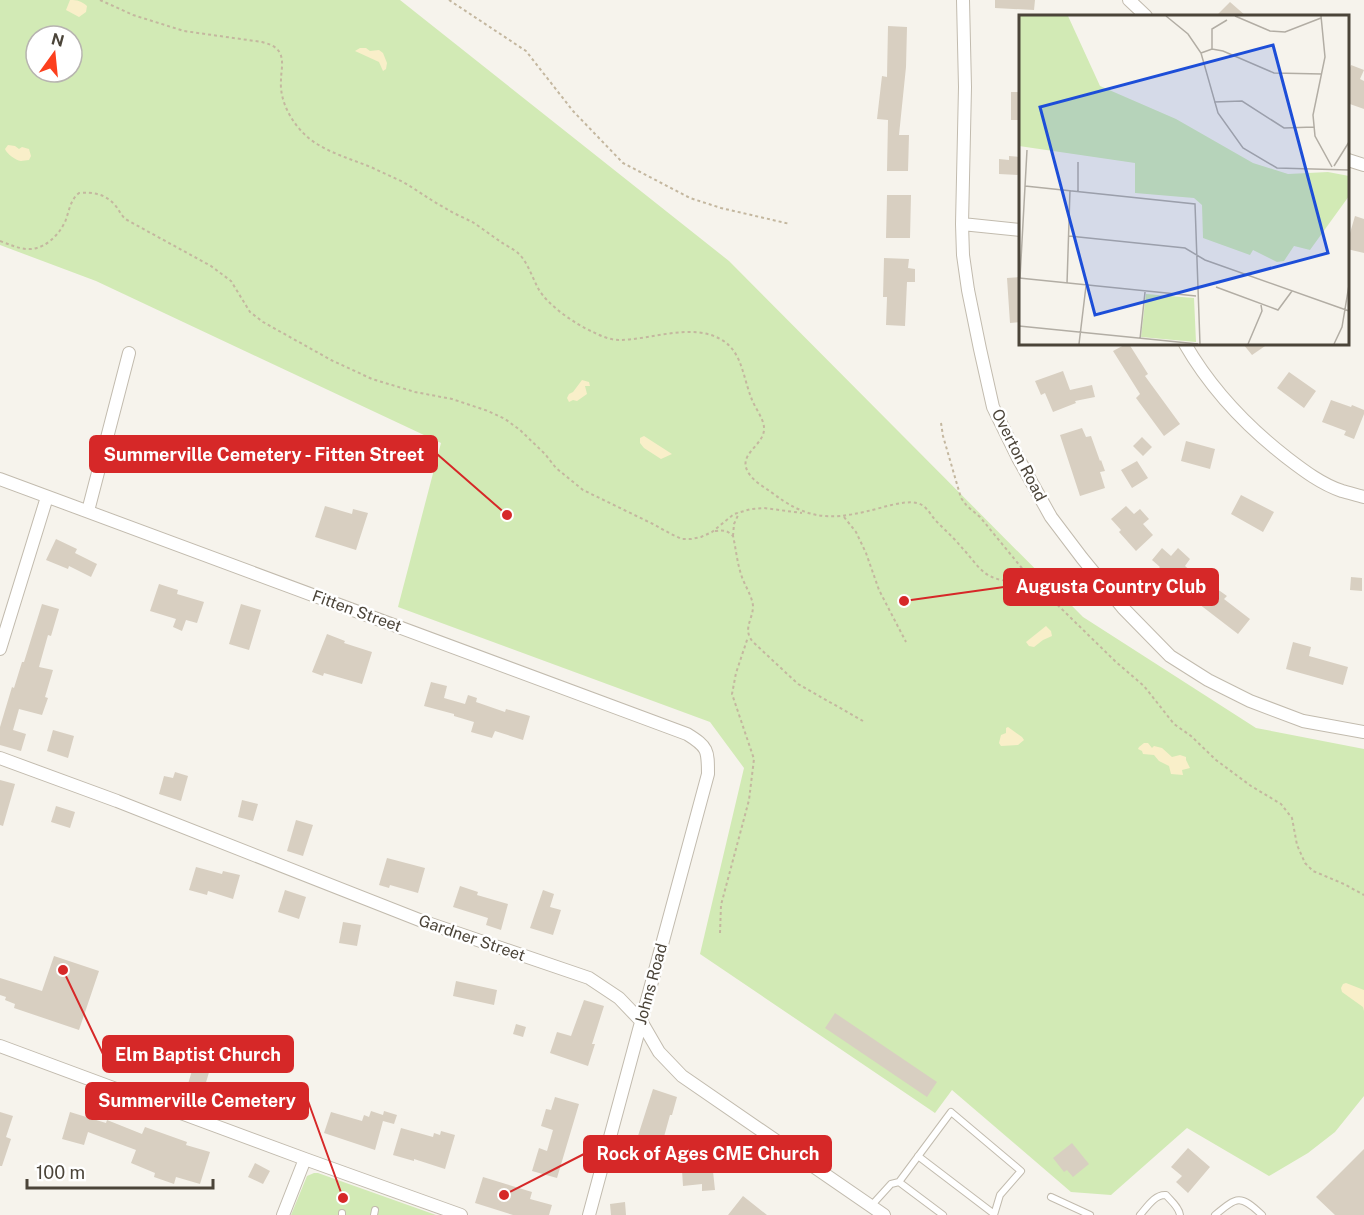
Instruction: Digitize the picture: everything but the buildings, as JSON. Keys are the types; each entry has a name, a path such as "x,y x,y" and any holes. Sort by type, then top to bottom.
{"street":[{"name":"Overton Road","path":"963,0 965,87 963,255 968,290 993,407 1018,458 1052,517 1082,558 1122,608 1170,656 1198,674 1250,701 1303,721 1364,732"},
{"path":"1129,0 1145,15"},
{"path":"1349,161 1364,165"},
{"path":"962,224 1019,230"},
{"path":"1186,345 1223,399 1261,437 1305,472 1340,490 1364,497"},
{"path":"88,511 129,353"},
{"name":"Fitten Street","path":"0,479 687,734 708,752"},
{"path":"0,649 47,497"},
{"name":"Johns Road","path":"588,1215 708,774 708,752"},
{"name":"Gardner Street","path":"0,758 117,801 422,921 589,978 619,998 640,1021 659,1052 682,1076 884,1215"},
{"path":"0,1046 461,1215"},
{"path":"283,1215 305,1159"}],"lane":[{"path":"871,1206 891,1184 899,1182 918,1156 951,1112 1021,1171 1000,1195 994,1214 918,1156"},
{"path":"899,1182 943,1215"},
{"path":"1140,1215 1157,1196 1166,1195 1180,1215"},
{"path":"1051,1197 1090,1215"},
{"path":"1215,1215 1237,1200 1252,1205 1262,1215"}],"path":[{"path":"100,0 133,15 184,31 273,45 279,51 282,59 280,83 284,101 299,129 316,143 336,154 402,181 474,223 520,255 549,303 591,331 616,340 701,333 724,341 738,357 751,398 765,428 758,443 745,459 746,468 750,476 776,496 791,507 807,513"},
{"path":"449,0 526,51 573,111 623,163 690,198 721,208 790,224"},
{"path":"0,242 24,249 35,249 45,245 64,225 74,197 80,193 98,193 115,205 121,216 127,220 211,266 231,281 250,312 263,322 322,355 372,379 415,392 452,399 505,419 545,454 556,468 584,490 682,539 691,539 723,530 733,536"},
{"path":"941,423 961,498 966,506 981,517 1030,578 1116,662 1144,686 1174,724 1191,736 1216,760 1251,786 1281,804 1292,818 1297,846 1305,862 1313,871 1364,895"},
{"path":"712,532 734,514 751,509 764,508 820,516 844,516 894,504 919,503 927,508 935,520 984,573 994,578 1025,584 1042,591"},
{"path":"720,933 721,905 750,800 754,759 732,694 736,673 748,637 747,630 753,606 741,575 733,536 734,524 739,513"},
{"path":"844,516 856,532 879,590 906,642"},
{"path":"748,637 798,684 862,720"}],"green space":[{"path":"0,0 400,0 729,261 1083,617 1256,728 1364,749 1364,1096 1335,1132 1308,1153 1269,1176 1187,1128 1111,1195 1071,1192 952,1090 935,1113 700,954 744,768 710,722 398,607 441,443 96,281 0,245"},
{"path":"314,1173 436,1215 291,1215 307,1176"}],"sand":[{"path":"70,0 85,4 86,12 79,17 66,10"},
{"path":"360,48 370,51 379,50 383,53 387,63 386,69 383,71 379,62 355,51"},
{"path":"8,145 19,149 22,147 29,149 31,156 29,160 16,159 5,149"},
{"path":"582,380 589,382 590,386 585,386 587,394 577,401 569,402 567,398 569,394"},
{"path":"644,436 672,454 661,459 640,443 640,438"},
{"path":"1046,626 1052,636 1034,647 1029,646 1026,642"},
{"path":"1008,727 1024,740 1018,745 1001,746 999,743 1001,735 1006,733"},
{"path":"1144,743 1148,743 1152,748 1154,746 1162,748 1172,757 1180,755 1186,757 1190,768 1182,770 1183,775 1171,774 1169,766 1159,761 1154,755 1143,754 1138,749"},
{"path":"1346,983 1364,990 1364,1011 1363,1007 1342,992 1341,988"}],"place":[{"name":"Summerville Cemetery - Fitten Street","path":"507,515"},
{"name":"Augusta Country Club","path":"904,601"},
{"name":"Elm Baptist Church","path":"63,970"},
{"name":"Rock of Ages CME Church","path":"504,1195"},
{"name":"Summerville Cemetery","path":"343,1198"}]}
